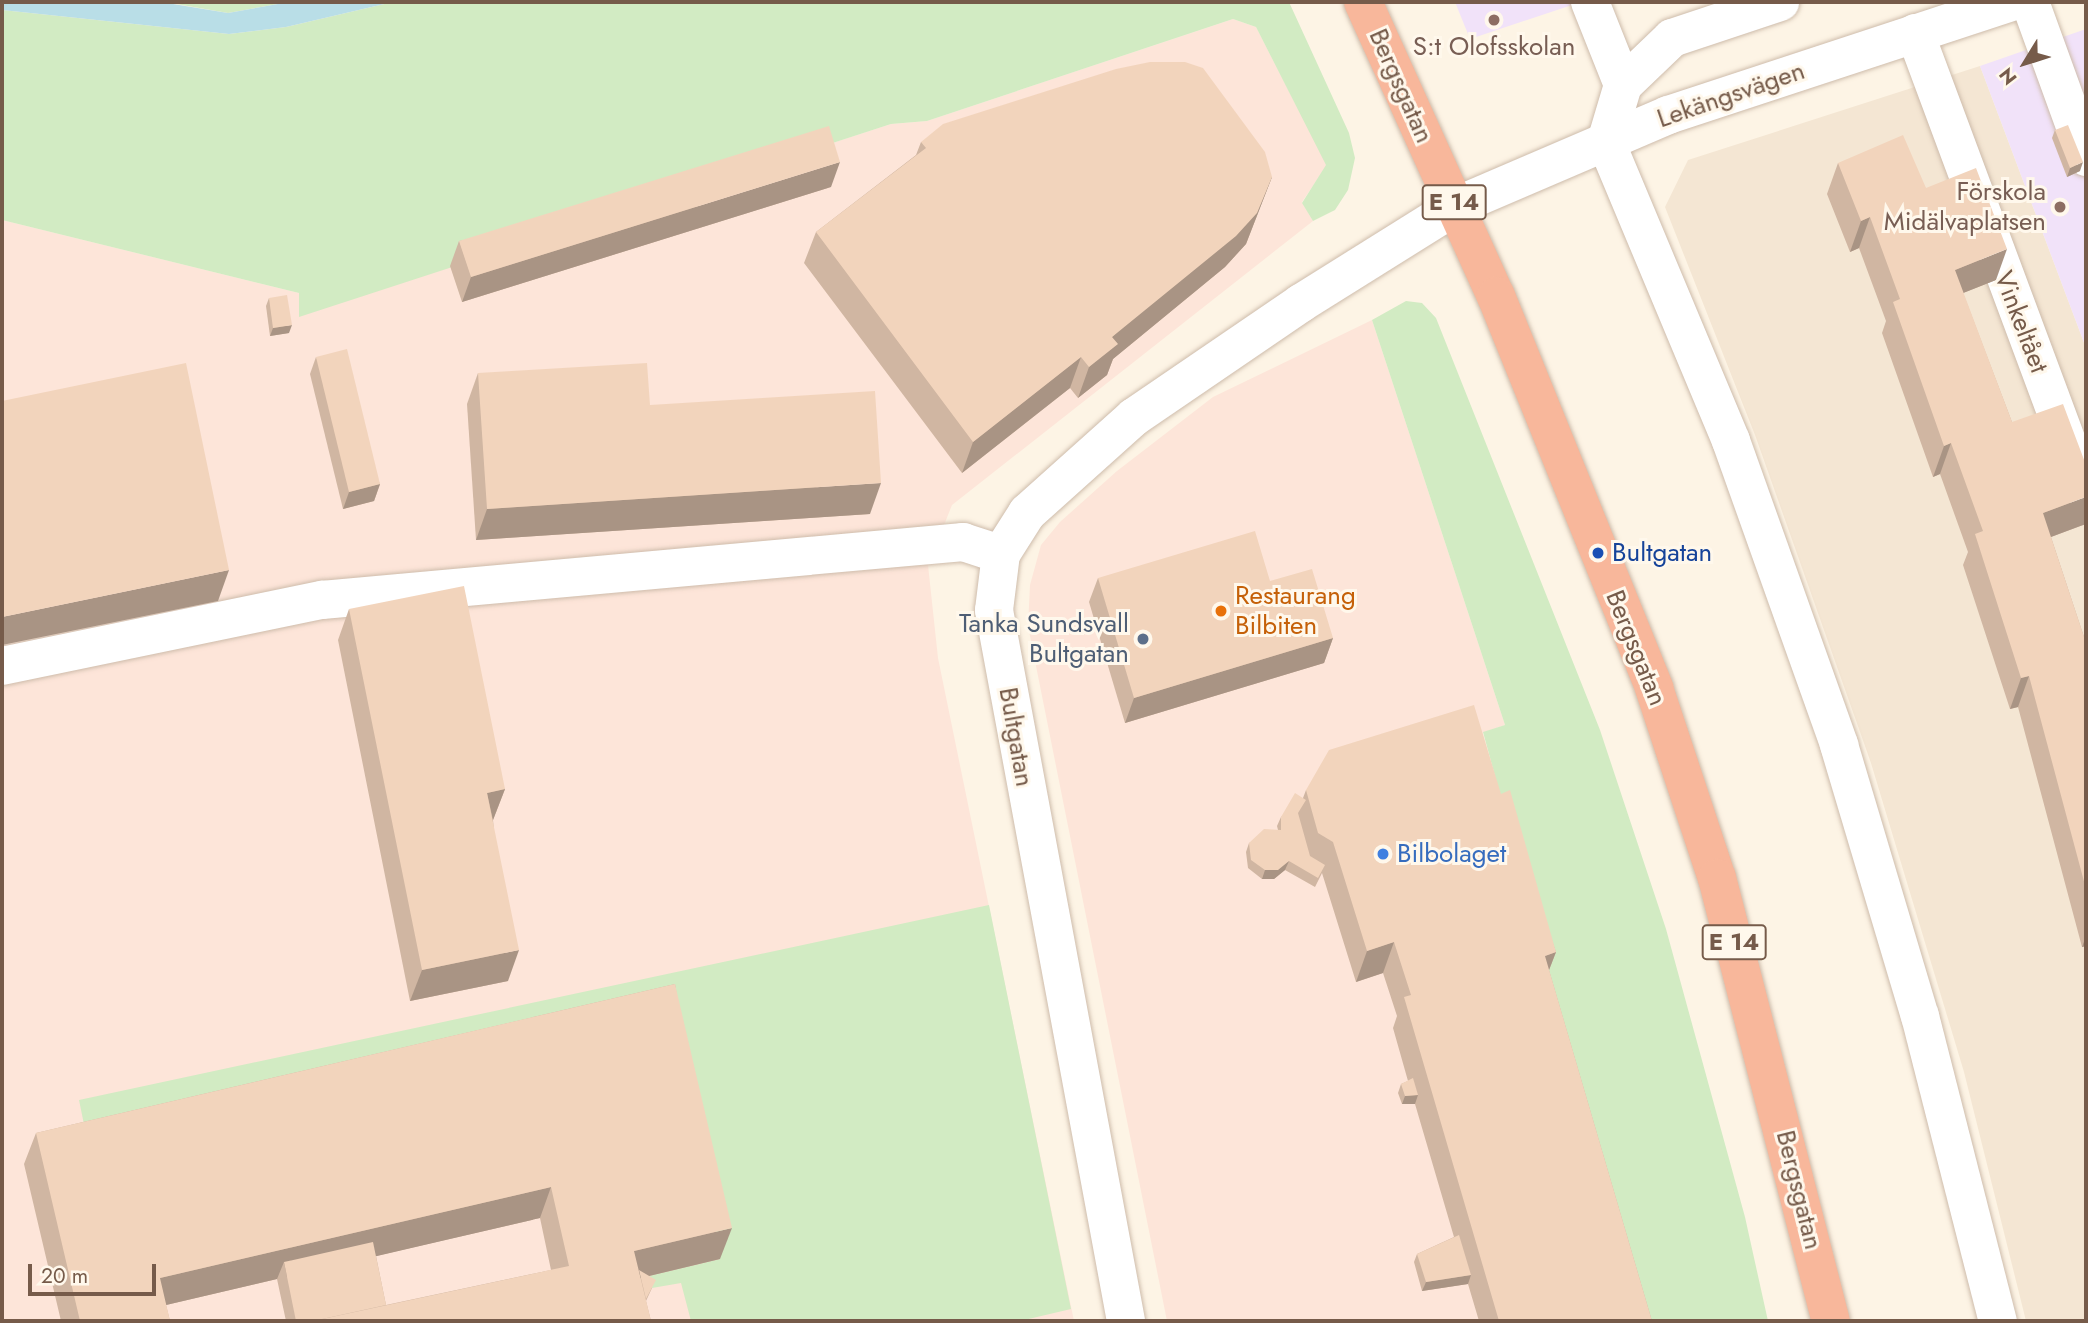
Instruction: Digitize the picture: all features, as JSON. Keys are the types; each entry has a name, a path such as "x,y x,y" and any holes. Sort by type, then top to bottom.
{"highway":[{"name":"Bergsgatan","path":"1363,2 1456,206 1654,688 1717,878 1831,1321"}],"street":[{"path":"1590,2 1623,85"},
{"path":"1780,2 1672,38 1623,85 1606,142 1731,441 1839,745 1920,1016 1997,1321"},
{"name":"Lekängsvägen","path":"1456,206 1668,115 2012,2"},
{"path":"2030,2 2086,158"},
{"name":"Vinkeltået","path":"1915,33 2086,493"},
{"name":"Bultgatan","path":"1126,1321 994,610 1001,554 1027,513 1134,417 1301,303 1456,206"},
{"path":"2,666 322,600 963,542 1001,554"}],"shaded area":[{"name":"S:t Olofsskolan","path":"1455,2 1581,2 1470,39"},
{"path":"1233,19 1256,27 1327,165 1302,202 1313,221 952,505 928,565 938,658 1074,1321 2,1321 2,220 299,293 299,316 891,124 927,121"},
{"name":"Förskola Midälvaplatsen","path":"2086,29 2086,348 1980,66"},
{"path":"1980,66 2086,348 2086,1321 2026,1321 1964,1072 1871,763 1755,435 1665,207 1688,160"},
{"path":"1372,320 1505,725 1483,733 1643,1321 1167,1321 1028,626 1030,585 1041,545 1060,522 1117,471 1213,397"}],"green space":[{"path":"165,2 289,2 228,13"},
{"path":"393,2 1289,2 1349,133 1355,158 1348,190 1335,210 1313,221 1302,203 1326,165 1256,27 1233,19 927,121 891,124 299,317 299,293 2,220 2,10 229,34 286,27"},
{"path":"1406,301 1422,303 1436,318 1600,730 1666,929 1745,1217 1768,1321 1643,1321 1483,732 1505,725 1372,320"},
{"path":"989,905 1071,1309 1020,1321 691,1321 681,1283 652,1288 636,1279 720,1259 663,1015 89,1149 79,1100"}],"water":[{"path":"2,2 161,2 228,13 289,2 393,2 286,27 229,34 2,10"}],"building":[{"path":"1150,62 1185,62 1203,68 1265,152 1272,177 1257,213 1236,236 1112,337 1118,344 1089,367 1081,357 973,442 816,232 926,148 921,142 943,124 1116,69"},
{"path":"2068,125 2083,162 2070,168 2055,130"},
{"path":"829,126 840,162 471,277 459,241"},
{"path":"1903,135 1926,188 1976,168 2007,249 1955,270 2012,422 2063,404 2086,465 2086,497 2043,513 2086,643 2086,889 2029,676 2021,678 1975,534 1983,531 1951,443 1944,446 1893,302 1900,299 1870,217 1861,221 1838,163"},
{"path":"287,295 292,325 273,328 269,298"},
{"path":"347,349 380,484 349,492 316,357"},
{"path":"186,363 229,570 2,617 2,401"},
{"path":"647,363 650,405 875,391 881,483 487,509 478,373"},
{"path":"1255,531 1270,581 1312,569 1333,638 1134,698 1098,578"},
{"path":"464,586 505,789 487,793 519,950 422,970 349,609"},
{"path":"1474,705 1501,794 1510,790 1556,952 1545,956 1652,1321 1499,1321 1404,997 1411,995 1394,942 1367,951 1333,842 1318,833 1306,790 1329,750"},
{"path":"1295,793 1306,800 1298,813 1310,856 1325,865 1318,878 1289,861 1278,870 1265,870 1251,860 1249,843 1264,829 1281,830 1281,817"},
{"path":"675,984 732,1228 634,1251 651,1321 313,1321 569,1266 551,1187 160,1278 170,1321 80,1321 36,1133"},
{"path":"1413,1078 1418,1095 1405,1096 1401,1084"},
{"path":"1459,1235 1471,1275 1426,1282 1417,1254"},
{"path":"373,1242 386,1305 313,1321 296,1321 284,1262"},
{"path":"639,1270 656,1280 646,1299"}],"place":[{"name":"S:t Olofsskolan","path":"1494,20"},
{"name":"Förskola Midälvaplatsen","path":"2060,207"},
{"name":"Bultgatan","path":"1598,553"},
{"name":"Restaurang Bilbiten","path":"1221,611"},
{"name":"Tanka Sundsvall Bultgatan","path":"1143,639"},
{"name":"Bilbolaget","path":"1383,854"}]}
